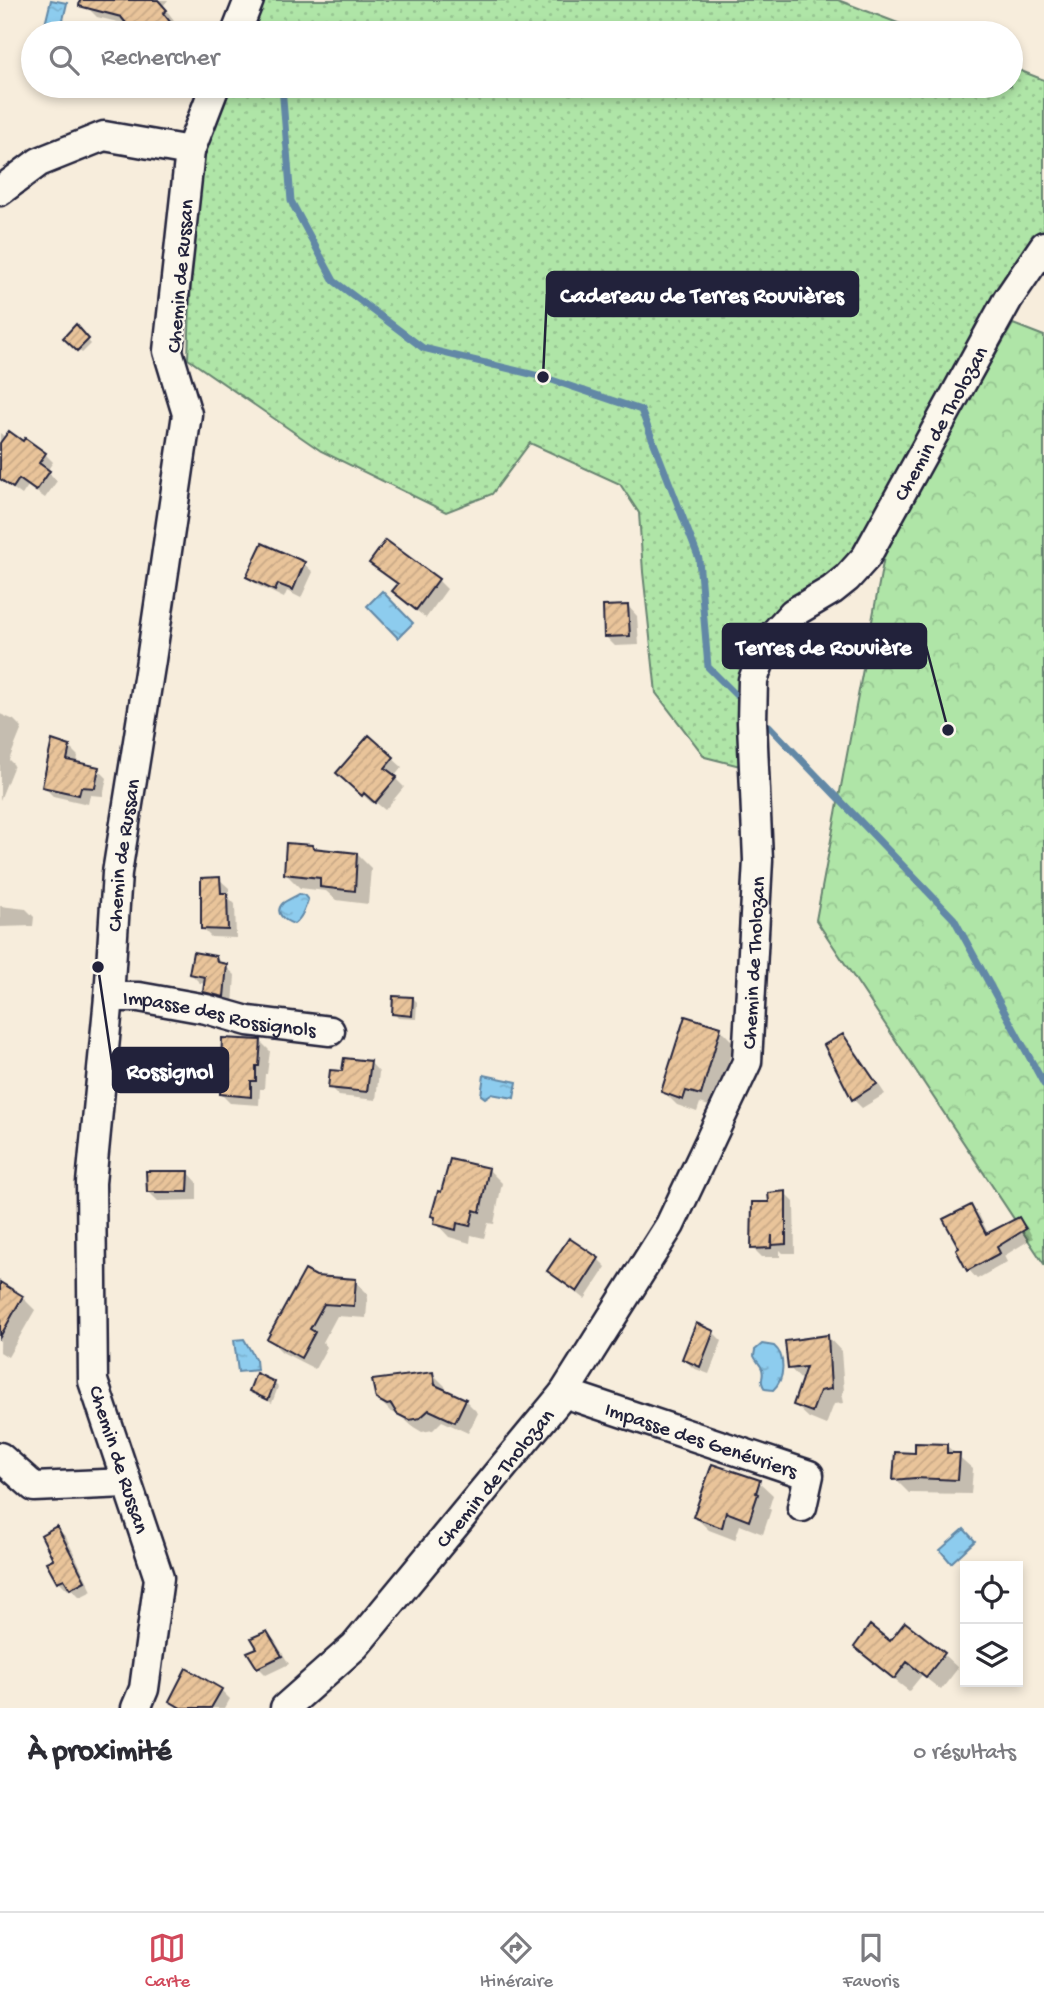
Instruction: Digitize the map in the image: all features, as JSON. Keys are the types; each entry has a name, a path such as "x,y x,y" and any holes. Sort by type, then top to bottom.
{"street":[{"path":"240,21 248,0"},
{"name":"Chemin de Russan","path":"136,1708 144,1689 159,1578 93,1381 91,1183 109,996 117,873 187,414 168,351 190,151 210,98"},
{"path":"0,191 39,162 104,136 190,151"},
{"name":"Chemin de Tholozan","path":"285,1708 355,1646 565,1393 670,1225 747,1062 758,860 752,722 753,680 763,653 774,634 793,613 848,578 866,557 996,321 1044,246"},
{"name":"Impasse des Rossignols","path":"109,996 139,997 206,1009 248,1021 330,1031"},
{"name":"Impasse des Genévriers","path":"565,1393 809,1475 802,1507"},
{"path":"0,1457 34,1487 127,1483"}],"green space":[{"path":"261,0 838,0 893,21 251,21"},
{"path":"1023,72 1044,80 1044,234 848,563 789,604 746,649 740,766 705,757 656,693 639,513 620,484 530,443 492,494 446,512 321,451 188,359 194,195 204,144 221,98 1023,98"},
{"path":"1013,324 1044,336 1044,1264 816,920 887,541"}],"water":[{"path":"51,0 67,3 63,21 46,21"},
{"path":"382,591 413,623 398,638 367,606"},
{"path":"299,894 308,900 294,924 284,919 279,910 283,903"},
{"path":"484,1075 517,1082 514,1098 491,1094 485,1098 481,1095"},
{"path":"244,1339 256,1360 257,1370 238,1372 234,1340"},
{"path":"762,1344 774,1346 781,1356 782,1374 773,1390 763,1386 762,1369 754,1356 755,1350"},
{"path":"964,1529 975,1541 951,1563 940,1550"}],"building":[{"path":"80,0 158,0 167,10 163,13 169,21 124,21 121,17 79,6"},
{"path":"76,324 89,339 77,351 63,338"},
{"path":"9,431 23,441 25,438 46,453 39,463 50,471 36,491 19,479 13,488 0,479 0,443"},
{"path":"386,540 439,579 416,610 392,591 398,584 369,563"},
{"path":"262,543 305,562 293,590 278,584 275,591 246,577"},
{"path":"628,605 630,636 604,637 603,606"},
{"path":"369,735 394,757 385,768 397,777 375,803 364,793 362,796 336,773"},
{"path":"52,740 70,746 67,760 99,767 95,788 81,787 79,795 42,787"},
{"path":"286,843 357,853 355,891 320,887 320,878 284,874"},
{"path":"220,877 221,893 227,893 228,930 201,929 201,878"},
{"path":"193,952 216,956 217,962 227,964 224,997 203,992 205,977 189,974"},
{"path":"393,996 413,997 412,1016 392,1014"},
{"path":"685,1016 721,1027 701,1095 686,1091 683,1100 661,1092"},
{"path":"843,1034 877,1084 852,1100 824,1045"},
{"path":"222,1038 261,1040 256,1081 251,1081 251,1097 220,1094"},
{"path":"344,1058 371,1061 367,1092 328,1088 330,1070 342,1071"},
{"path":"450,1159 489,1168 480,1212 474,1210 470,1226 457,1223 456,1230 434,1224 435,1217 431,1216"},
{"path":"146,1171 189,1171 188,1192 147,1192"},
{"path":"786,1191 786,1244 772,1245 772,1235 771,1248 751,1249 752,1202 769,1202 768,1193"},
{"path":"971,1205 986,1234 1019,1217 1026,1229 997,1247 1000,1253 967,1271 956,1250 959,1248 943,1219"},
{"path":"569,1238 599,1258 577,1292 547,1271"},
{"path":"305,1270 316,1276 356,1279 354,1306 324,1304 310,1329 315,1332 301,1358 267,1339"},
{"path":"0,1282 23,1296 0,1337"},
{"path":"696,1323 714,1331 700,1367 682,1359"},
{"path":"828,1335 831,1389 820,1391 812,1412 793,1405 806,1367 788,1369 785,1341"},
{"path":"433,1372 435,1385 466,1399 455,1422 429,1410 420,1418 409,1420 397,1414 391,1404 387,1405 376,1399 372,1380"},
{"path":"256,1373 275,1382 268,1400 249,1391"},
{"path":"915,1443 947,1444 947,1453 960,1453 958,1480 893,1480 895,1452 915,1453"},
{"path":"712,1464 760,1480 749,1521 726,1512 722,1528 693,1517"},
{"path":"57,1526 85,1581 70,1589 64,1579 57,1582 46,1562 53,1559 41,1535"},
{"path":"905,1622 945,1653 926,1677 907,1662 894,1679 854,1647 870,1625 890,1641"},
{"path":"267,1631 282,1656 257,1668 247,1652 257,1648 251,1638"},
{"path":"186,1668 222,1689 211,1708 181,1708 169,1701"}],"waterway":[{"path":"283,98 291,201 334,281 423,348 543,377 641,410 699,559 708,667 736,695"},
{"path":"769,726 954,919 1044,1084"}],"place":[{"name":"Cadereau de Terres Rouvières","path":"543,377"},
{"name":"Terres de Rouvière","path":"948,730"},
{"name":"Rossignol","path":"98,967"}]}
